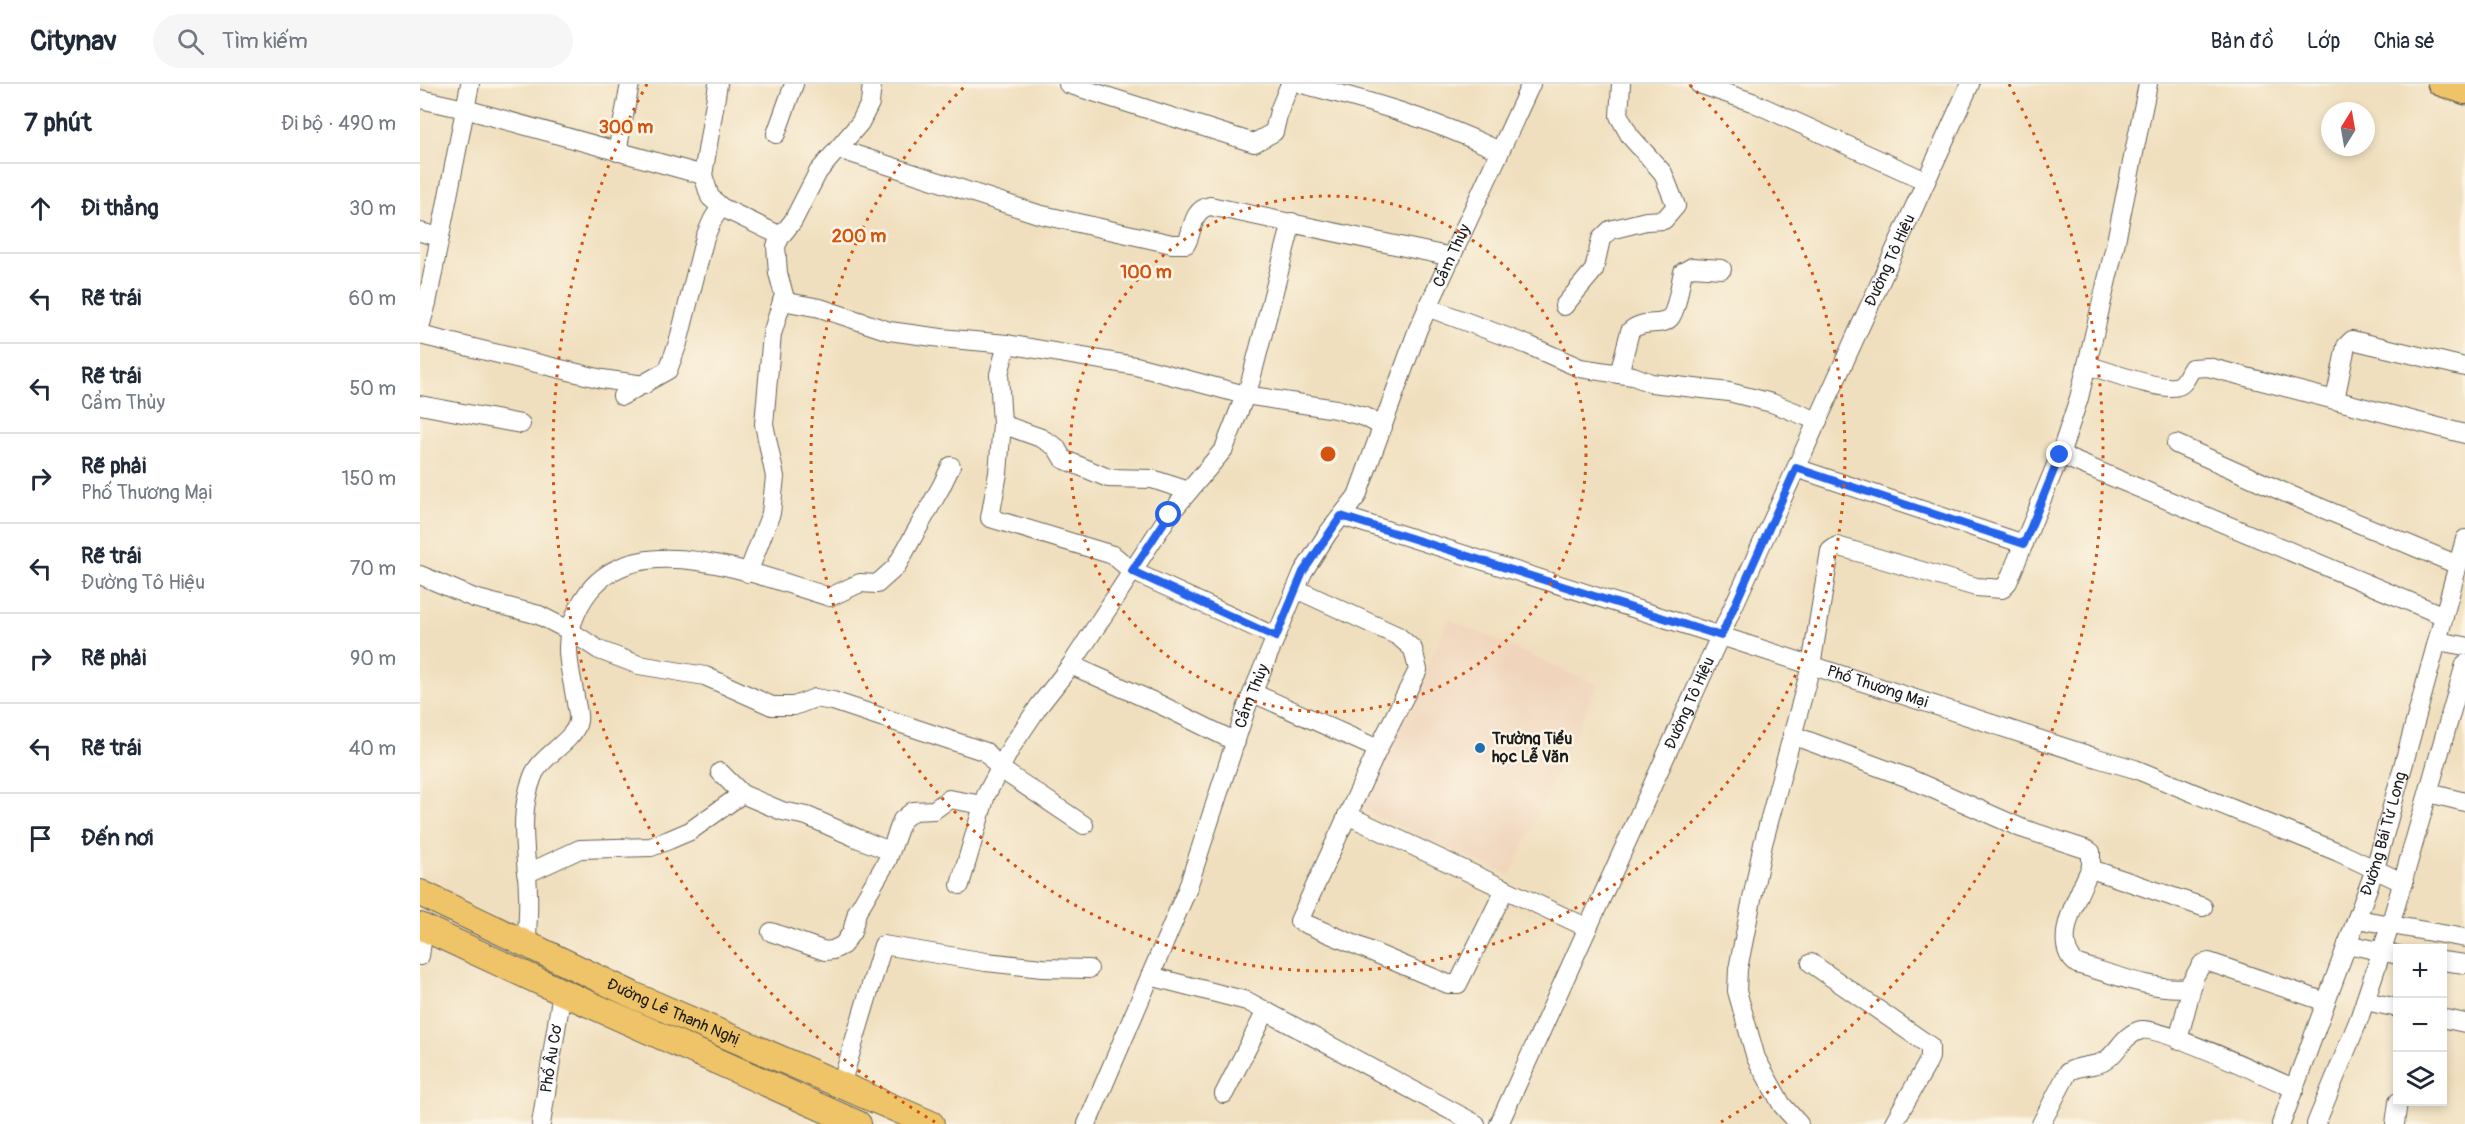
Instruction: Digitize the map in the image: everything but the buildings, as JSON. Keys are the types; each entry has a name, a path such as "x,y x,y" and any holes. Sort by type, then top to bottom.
{"highway":[{"name":"Đường Lê Thanh Nghị","path":"420,893 595,978 628,1006 858,1124"},
{"name":"Đường Lê Thanh Nghị","path":"422,927 573,997 628,1006 841,1085 932,1124"}],"main road":[{"path":"2439,84 2465,93"}],"street":[{"path":"420,327 427,303 470,84"},
{"path":"617,152 630,84"},
{"path":"718,84 703,175 710,198 721,207 780,236"},
{"path":"776,134 794,84"},
{"path":"748,573 771,513 775,477 764,424 772,334 784,295 778,273 776,246 780,236 793,222 818,172 860,123 870,103 872,84"},
{"path":"1068,84 1254,143 1274,132 1279,111 1290,84"},
{"path":"1302,84 1379,103 1451,128 1495,149 1499,154"},
{"name":"Cẩm Thủy","path":"1087,1124 1187,890 1253,693 1303,572 1357,496 1427,307 1531,84"},
{"path":"1564,306 1594,270 1601,239 1610,230 1646,221 1664,220 1676,206 1663,173 1630,136 1619,116 1621,84"},
{"path":"1699,84 1729,89 1752,102 1926,181"},
{"name":"Đường Tô Hiệu","path":"1498,1124 1970,84"},
{"path":"1799,1124 1782,1105 1756,1058 1737,991 1738,969 1763,844 1811,666 1828,558 1833,547 1843,548 1976,587 2002,589 2008,582 2060,455 2079,398 2148,84"},
{"path":"420,99 465,109 703,175"},
{"path":"838,149 1038,214 1172,244 1186,244 1191,236 1195,217 1202,208 1210,206 1452,257"},
{"path":"622,396 668,370 705,237 712,219 721,207"},
{"path":"960,885 983,805 999,768 1039,706 1071,665 1169,515 1224,449 1245,395 1272,307 1293,222"},
{"path":"420,232 440,237"},
{"path":"1619,374 1630,331 1643,323 1663,323 1669,320 1683,272 1692,267 1722,269"},
{"path":"782,301 820,308 889,331 941,339 1007,344 1136,366 1245,395 1336,409 1365,417 1383,427"},
{"path":"1427,307 1528,345 1580,368 1619,374 1651,383 1729,392 1772,403 1818,421"},
{"path":"420,335 602,379 644,385"},
{"path":"2335,400 2344,351 2350,340 2465,367"},
{"path":"1007,344 999,374 1002,424 998,473 990,518 1113,555 1132,571 1276,637"},
{"path":"2087,365 2171,387 2178,387 2184,383 2192,368 2208,367 2465,434"},
{"path":"420,405 522,424"},
{"path":"1002,424 1041,438 1056,447 1063,459 1108,478 1152,479 1189,491"},
{"path":"2176,444 2458,565"},
{"path":"2060,455 2444,616"},
{"path":"527,943 528,893 523,844 524,808 534,773 571,734 578,722 568,648 570,631 582,603 594,585 618,567 653,558 685,559 748,573 830,597 860,583 877,584 896,567 951,466"},
{"path":"1796,468 2024,544"},
{"name":"Phố Thương Mại","path":"1341,516 2135,769 2338,852 2404,883"},
{"name":"Đường Bái Tử Long","path":"2281,1124 2375,869 2465,539"},
{"path":"420,575 474,598 539,615 599,650 629,661 705,676 772,706 794,706 815,698 833,701 986,752 999,768 1084,825"},
{"path":"1296,589 1398,636 1413,649 1418,670 1378,749 1299,921 1448,984 1458,984 1505,889"},
{"path":"2437,641 2465,646"},
{"name":"Đường Bái Tử Long","path":"2316,1124 2365,1001 2389,954 2390,926 2429,793 2460,700 2465,664"},
{"path":"1071,665 1161,705 1236,742"},
{"path":"1253,693 1378,749"},
{"path":"1792,735 1906,777 2021,828 2088,850 2092,855 2091,867 2067,925 2066,949 2069,958 2077,964 2163,987 2180,989 2193,983"},
{"path":"720,772 742,794 782,811 807,816 859,840 890,851"},
{"path":"2429,793 2465,802"},
{"path":"526,874 580,849 651,847 690,831 742,794"},
{"path":"771,932 825,951 843,945 852,932 857,912 890,851 902,820 914,811 934,810 949,799 983,805"},
{"path":"1347,815 1588,928"},
{"path":"2091,867 2105,875 2203,907"},
{"path":"2356,919 2465,938"},
{"path":"420,956 422,927"},
{"path":"2347,944 2389,954"},
{"path":"841,1085 883,945 998,963 1042,968 1089,969"},
{"path":"2178,1040 2198,969 2202,964 2208,962 2326,1002"},
{"path":"2447,962 2465,964"},
{"path":"1811,963 1930,1046 1930,1057 1926,1066 1893,1124"},
{"path":"1149,976 1246,1001 1476,1124"},
{"name":"Phố Âu Cơ","path":"541,1124 573,997"},
{"path":"2365,1001 2393,1007"},
{"path":"1224,1094 1266,1011"},
{"path":"2447,1019 2465,1023"},
{"path":"2041,1124 2068,1072 2074,1068 2101,1063 2110,1057 2125,1037 2141,1030 2152,1030 2295,1089"},
{"path":"2394,1124 2397,1106"}],"shaded area":[{"name":"Trường Tiểu học Lễ Văn","path":"1449,619 1597,685 1510,876 1362,810"}],"place":[{"name":"Trường Tiểu học Lễ Văn","path":"1480,748"}],"route":[{"path":"1169,515 1132,571 1276,637 1303,572 1341,516 1721,636 1796,468 2024,544 2060,455"}]}
